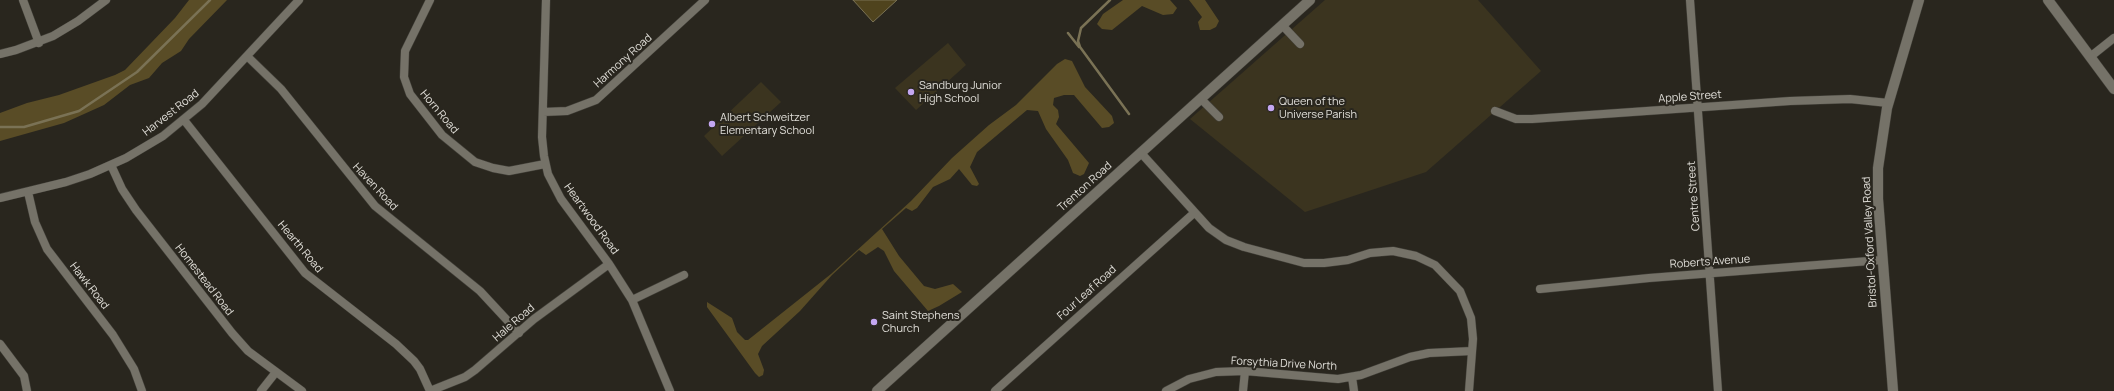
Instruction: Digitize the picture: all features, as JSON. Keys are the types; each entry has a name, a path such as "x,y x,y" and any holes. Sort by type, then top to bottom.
{"main road":[{"name":"Trenton Road","path":"877,391 1310,0"},
{"name":"Bristol-Oxford Valley Road","path":"1893,391 1882,260 1878,199 1878,168 1881,140 1888,103 1919,0"},
{"path":"2048,0 2114,89"}],"street":[{"path":"23,0 39,43"},
{"path":"0,54 39,43 78,21 106,0"},
{"name":"Harvest Road","path":"0,198 66,182 111,165 151,144 184,120 202,104 248,57 299,0"},
{"name":"Horn Road","path":"430,0 405,51 404,77 410,94 442,135 475,162 509,171 545,164"},
{"name":"Heartwood Road","path":"546,0 542,136 545,164 554,188 561,199 609,264 632,300 670,391"},
{"name":"Harmony Road","path":"543,112 567,111 596,100 705,0"},
{"name":"Centre Street","path":"1690,0 1718,391"},
{"path":"1282,25 1300,44"},
{"path":"2090,57 2114,38"},
{"name":"Haven Road","path":"248,57 281,89 375,206 475,286 519,333"},
{"path":"1201,99 1219,117"},
{"name":"Apple Street","path":"1495,111 1516,119 1532,119 1698,107 1850,99 1888,103"},
{"name":"Hearth Road","path":"184,120 305,273 396,344 414,361 420,369 430,391"},
{"path":"1141,153 1194,213 1226,240 1287,260 1304,263 1324,263 1348,260 1370,253 1393,251 1425,260 1444,272 1454,283 1463,298 1473,329 1470,391"},
{"name":"Homestead Road","path":"111,165 122,189 136,210 232,333 248,351 302,391"},
{"name":"Hawk Road","path":"28,192 36,222 47,249 114,335 134,369 142,391"},
{"name":"Four Leaf Road","path":"995,391 1194,213"},
{"name":"Roberts Avenue","path":"1540,289 1710,273 1882,260"},
{"name":"Hale Road","path":"430,391 465,377 475,370 534,319 609,264"},
{"path":"632,300 684,275"},
{"path":"0,344 24,376 27,391"},
{"name":"Forsythia Drive North","path":"1166,391 1183,382 1216,372 1244,371 1338,379 1352,377 1422,354 1442,351 1472,351"},
{"path":"1243,391 1244,371"},
{"path":"261,391 276,372"},
{"path":"1352,377 1354,391"}],"shaded area":[{"path":"189,0 227,0 189,39 181,51 162,63 149,78 130,85 104,105 64,123 0,141 0,113 27,103 59,95 125,70 175,18"},
{"path":"853,0 897,0 873,22"},
{"path":"1123,0 1170,0 1177,8 1173,14 1163,15 1142,6 1112,30 1102,29 1097,24 1103,14"},
{"path":"1189,0 1205,0 1219,21 1216,27 1210,30 1200,30 1198,22 1202,17"},
{"path":"1325,0 1478,0 1541,71 1426,172 1305,212 1190,119"},
{"path":"948,43 966,65 916,110 895,88"},
{"path":"1065,59 1072,61 1085,87 1112,116 1114,123 1109,127 1102,128 1074,95 1064,95 1054,98 1053,105 1058,110 1059,117 1056,124 1089,163 1084,174 1080,176 1073,173 1068,160 1046,129 1038,111 1027,110 977,152 970,167 979,184 977,186 972,185 959,169 950,179 933,187 917,208 912,211 906,208 882,229 899,256 924,286 935,289 953,284 962,292 928,311 894,271 884,251 878,247 866,255 859,250 832,275 800,311 762,346 758,354 764,370 763,375 759,377 707,307 707,302 732,318 737,332 745,340 748,340 831,274 911,201 952,158 989,125 1016,105 1057,64"},
{"path":"761,82 781,102 722,156 704,136"}],"waterway":[{"path":"0,127 24,127 79,111 137,72 210,0"},
{"path":"1110,0 1081,28 1078,41 1080,47 1129,114"},
{"path":"1068,33 1079,47"}],"place":[{"name":"Sandburg Junior High School","path":"911,92"},
{"name":"Queen of the Universe Parish","path":"1271,108"},
{"name":"Albert Schweitzer Elementary School","path":"712,124"},
{"name":"Saint Stephens Church","path":"874,322"}]}
